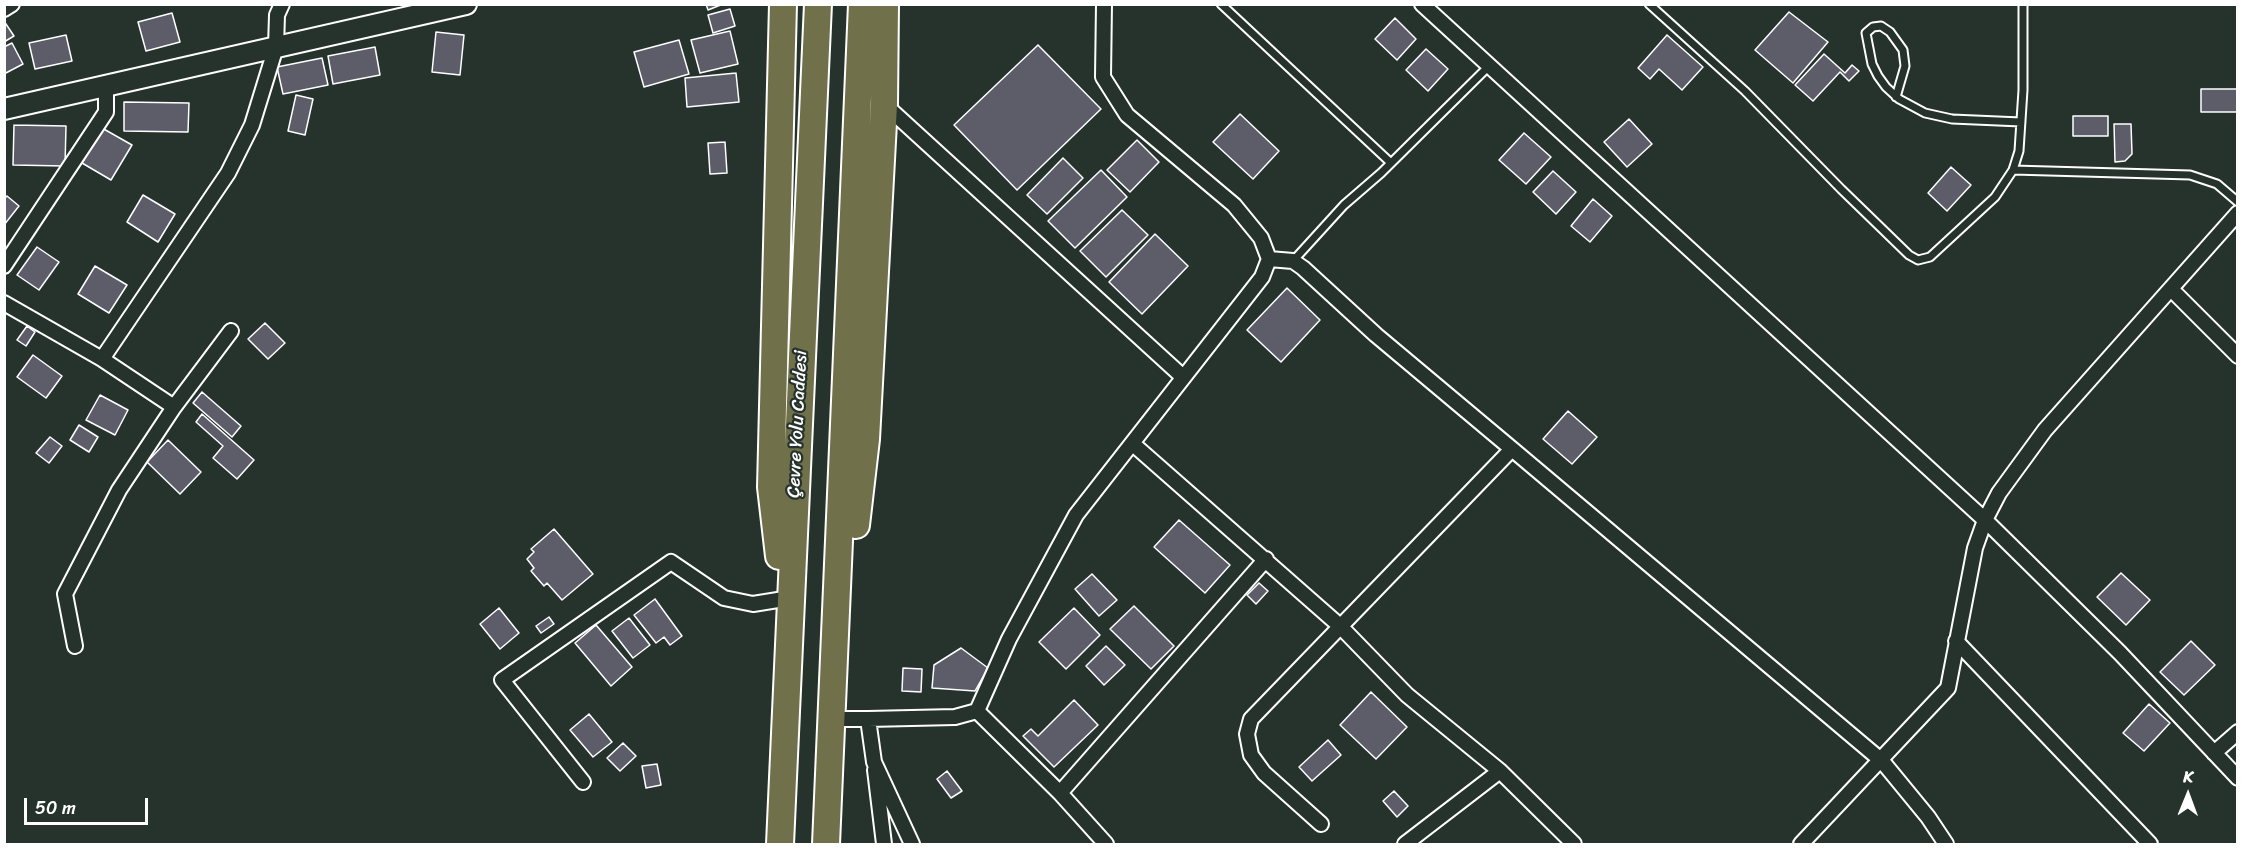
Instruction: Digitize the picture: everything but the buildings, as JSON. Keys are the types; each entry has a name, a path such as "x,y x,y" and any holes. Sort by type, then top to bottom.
{"highway":[{"path":"783,4 771,487 788,634"},
{"name":"Çevre Yolu Caddesi","path":"780,844 818,4"},
{"path":"826,844 862,4"},
{"path":"833,719 866,439 884,104 885,4"}],"street":[{"path":"4,9 12,4"},
{"path":"102,358 228,173 252,125 276,47 277,15 282,4"},
{"path":"4,108 466,4"},
{"path":"977,711 1010,639 1076,515 1262,277 1269,259 1261,238 1234,205 1127,116 1102,77 1104,4"},
{"path":"1422,4 1488,67 1985,520 2120,653 2238,778"},
{"path":"4,266 106,111 106,86"},
{"path":"884,104 1183,376"},
{"path":"1801,844 1882,761 1948,688 1976,548 1985,520 1999,493 2045,430 2172,290 2238,213"},
{"path":"1269,259 1293,261 1882,761 1928,817 1946,844"},
{"path":"2172,290 2238,356"},
{"path":"4,303 102,358 174,407"},
{"path":"75,646 65,594 119,490 174,407 231,331"},
{"path":"1133,444 1340,626 1407,695 1500,771 1574,844"},
{"path":"1321,824 1264,773 1251,755 1247,734 1251,719 1512,449"},
{"path":"1059,793 1266,559"},
{"path":"583,782 502,680 671,562 724,598 753,604 784,599"},
{"path":"1956,641 2150,844"},
{"path":"833,719 955,717 977,711"},
{"path":"977,711 1106,844"},
{"path":"868,719 884,844"},
{"path":"2214,753 2238,732"},
{"path":"874,762 912,844"},
{"path":"1405,844 1500,771"}],"lane":[{"path":"1221,4 1391,163"},
{"path":"1649,4 1745,91 1840,189 1918,260 1930,257 1995,197 2013,170 2019,151 2021,122 2023,4"},
{"path":"1896,97 1905,66 1903,50 1890,32 1881,26 1873,27 1866,33 1868,54 1878,76 1896,97 1925,113 1952,119 2021,122"},
{"path":"1293,261 1344,205 1391,163 1488,67"},
{"path":"2013,170 2190,175 2217,184 2238,202"}]}
